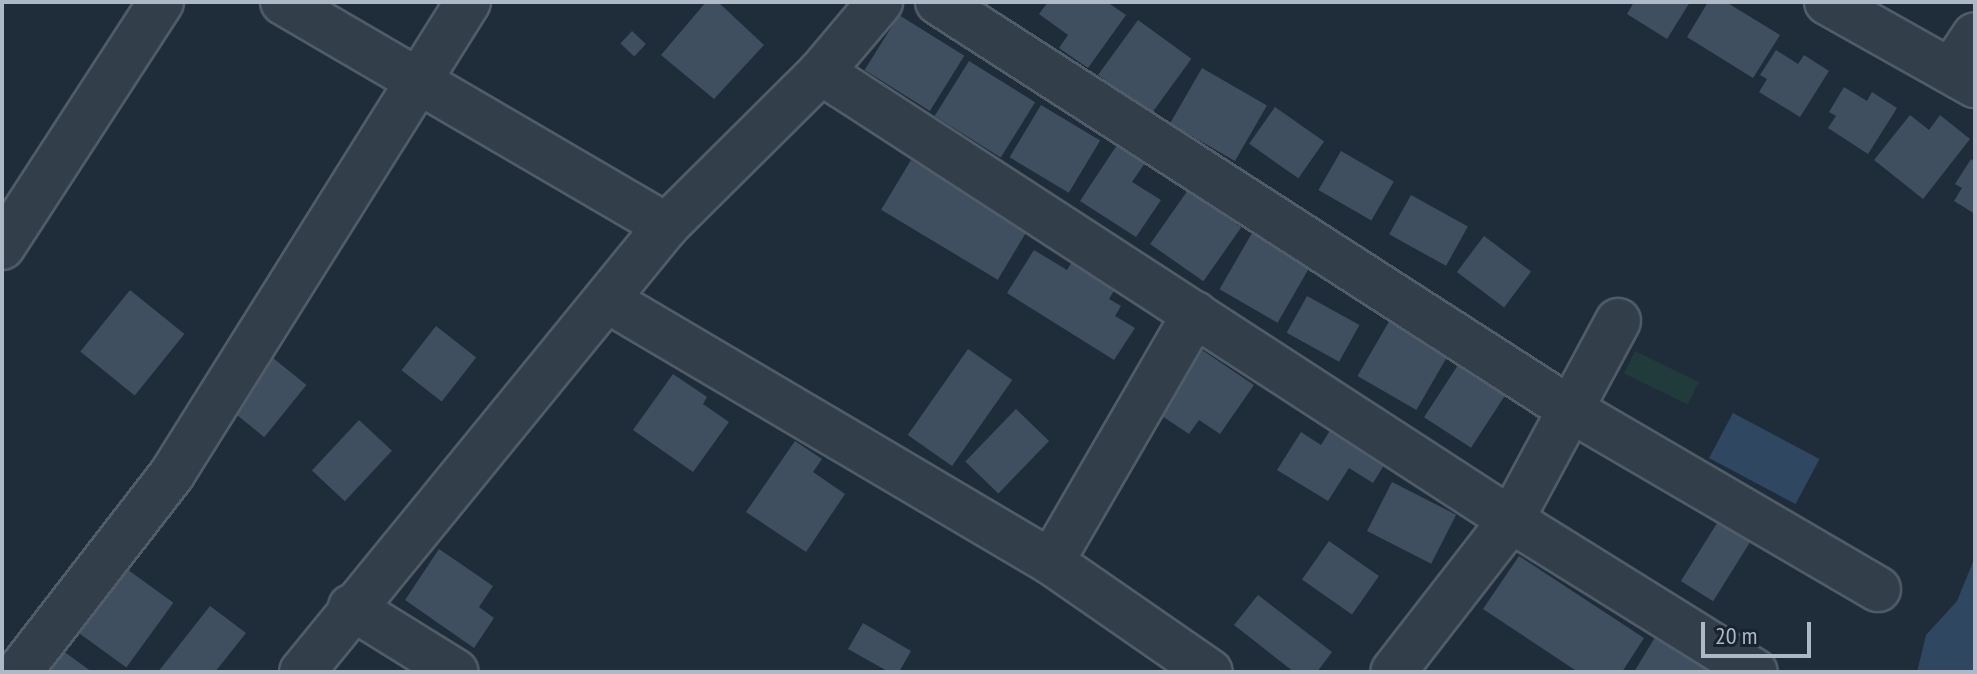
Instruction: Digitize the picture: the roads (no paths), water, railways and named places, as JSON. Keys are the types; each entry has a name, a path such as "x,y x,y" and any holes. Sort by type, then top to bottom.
{"street":[{"path":"2,247 161,2"},
{"path":"283,2 666,226"},
{"path":"19,672 172,474 468,2"},
{"path":"302,672 351,607 609,301 666,226 821,72 880,2"},
{"path":"938,2 1568,408 1878,589"},
{"path":"1827,2 1963,78 1975,35"},
{"path":"821,72 1511,520 1755,672"},
{"path":"609,301 1051,562 1210,672"},
{"path":"1051,562 1195,314"},
{"path":"1393,672 1511,520 1568,408 1618,321"},
{"path":"351,607 456,672"}],"water":[{"path":"1733,413 1820,459 1796,504 1709,458"},
{"path":"1975,557 1975,672 1917,672 1926,635 1957,601"}]}
